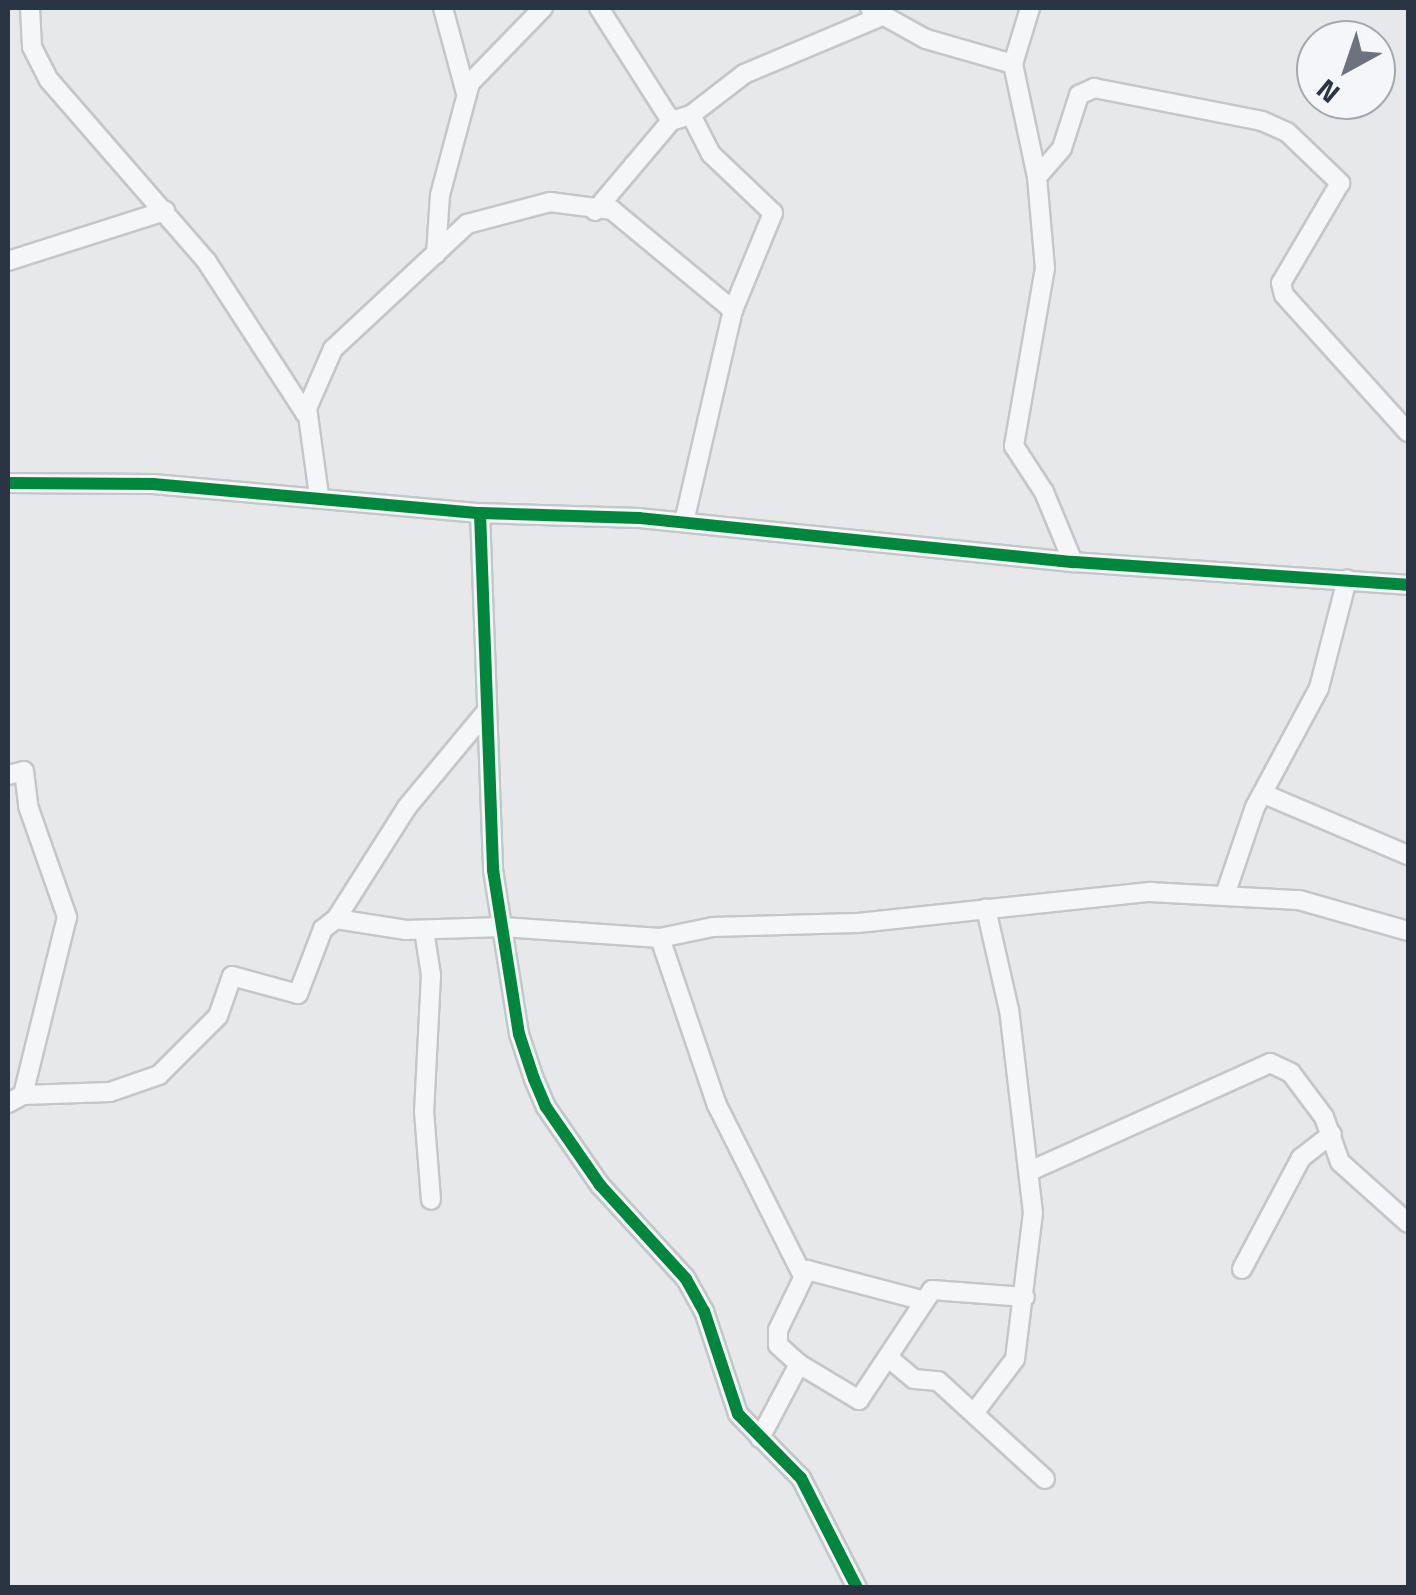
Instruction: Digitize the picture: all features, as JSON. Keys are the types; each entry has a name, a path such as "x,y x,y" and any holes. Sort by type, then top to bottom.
{"street":[{"path":"30,8 36,60 165,212 270,351 305,413"},
{"path":"443,8 462,62 467,103"},
{"path":"436,254 440,195 470,83 543,8"},
{"path":"599,8 671,120"},
{"path":"1030,8 1013,64 1037,177 1044,268 1014,446 1044,492 1073,562"},
{"path":"595,211 671,120 691,116 744,74 876,12 926,39 1013,64"},
{"path":"1030,154 1050,154 1062,148 1079,94 1094,88 1248,118 1287,132 1340,183 1281,283 1284,295 1408,432"},
{"path":"684,522 734,310 773,213 711,154 691,116"},
{"path":"1037,177 1050,154"},
{"path":"305,413 334,349 478,219 550,202 595,211 612,210 734,310"},
{"path":"8,261 165,212"},
{"path":"305,413 307,408 319,496"},
{"path":"8,483 153,484 480,512 684,522 1073,562 1408,585"},
{"path":"480,512 493,870 520,1034 546,1107 600,1185 686,1279 704,1311 722,1382 738,1414 802,1478 856,1588"},
{"path":"1225,895 1264,794 1319,688 1346,580"},
{"path":"8,775 24,771 28,806 67,917 15,1099 110,1092 159,1075 218,1016 230,978 298,994 313,946 336,920 407,808 486,712"},
{"path":"1264,794 1408,855"},
{"path":"336,920 424,930 503,927 552,935 660,938 713,927 858,923 1149,892 1299,900 1408,931"},
{"path":"974,1413 1015,1359 1024,1297 1030,1171 1009,1010 986,909"},
{"path":"424,930 431,975 424,1112 430,1200"},
{"path":"660,938 717,1106 802,1274"},
{"path":"1030,1171 1270,1063 1291,1073 1332,1134 1340,1162 1408,1222"},
{"path":"1242,1268 1302,1158 1332,1134"},
{"path":"921,1300 814,1269 802,1274 778,1330 778,1345 799,1364 859,1400 890,1359 921,1300 939,1288 1024,1297"},
{"path":"890,1359 914,1379 938,1381 1044,1479"},
{"path":"760,1438 799,1364"}],"cycle path":[{"path":"8,483 153,484 480,513 639,518 1073,562 1408,585"},
{"path":"480,513 493,870 519,1034 534,1079 546,1107 600,1185 686,1279 704,1311 738,1414 801,1478 857,1588"}]}
